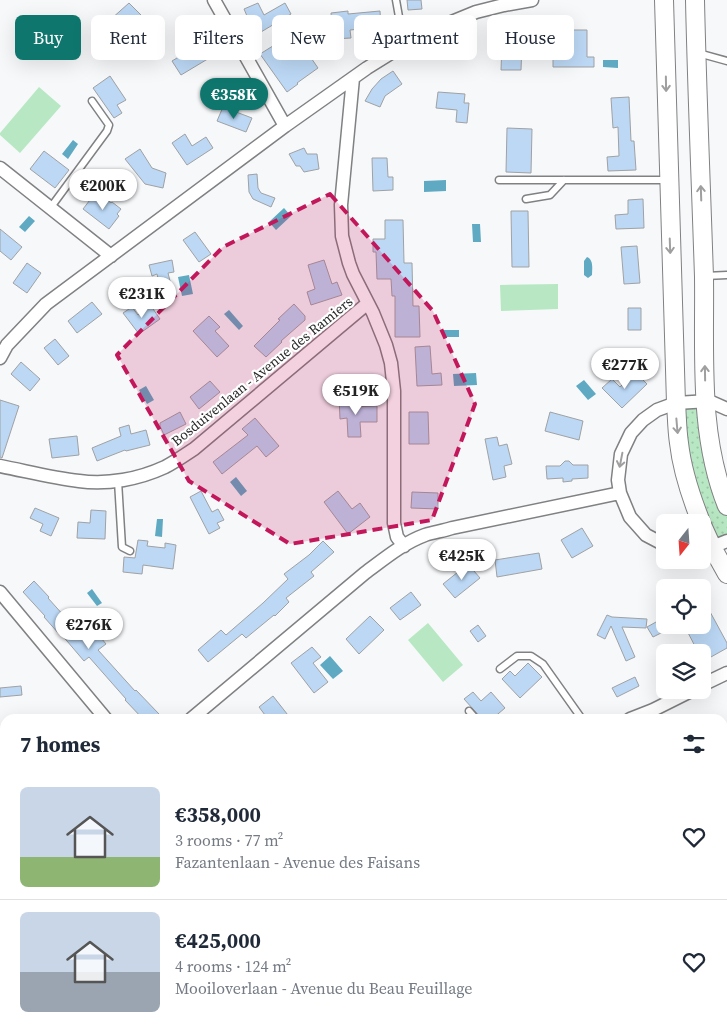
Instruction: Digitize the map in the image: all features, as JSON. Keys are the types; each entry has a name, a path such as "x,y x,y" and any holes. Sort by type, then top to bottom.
{"street":[{"path":"214,0 286,126"},
{"path":"469,15 504,5 532,0"},
{"path":"664,0 676,404 683,466 689,490 698,514"},
{"path":"695,0 706,401 710,448 716,476 727,506"},
{"path":"0,358 7,345 46,304 286,126 381,60"},
{"path":"353,78 341,205 341,225 351,268 373,313 391,363 394,391 394,523 397,537 404,546"},
{"path":"0,168 111,256"},
{"name":"Bosduivenlaan - Avenue des Ramiers","path":"0,466 77,481 102,482 118,481 165,466 194,448 368,303"},
{"path":"656,541 646,535 630,517 620,493 618,480 621,454 631,433 643,420 657,410 676,404 709,401 727,409"},
{"path":"197,714 366,572 404,546 426,535 452,528 620,493"},
{"path":"714,546 727,574"},
{"path":"0,592 102,714"},
{"path":"711,681 727,674"},
{"path":"643,714 675,699"}],"lane":[{"path":"396,0 399,15"},
{"path":"696,53 727,61"},
{"path":"51,208 107,131 109,125 92,101"},
{"path":"499,180 668,180"},
{"path":"526,199 550,195 564,180"},
{"path":"704,276 727,275"},
{"path":"118,481 122,547 130,551"},
{"path":"500,669 518,656 531,656 543,664 578,714"}],"highlighted area":[{"path":"330,194 433,311 475,404 432,520 290,544 189,481 117,355 223,247"}],"green space":[{"path":"39,87 61,106 20,153 0,133"},
{"path":"558,284 558,309 501,311 500,285"},
{"path":"694,407 698,409 727,514 727,536 716,538 711,530 711,514 702,514 680,413 685,408"},
{"path":"428,623 463,665 443,682 408,640"}],"water":[{"path":"603,60 618,60 618,68 603,67"},
{"path":"73,140 78,144 68,159 62,154"},
{"path":"99,169 106,174 95,187 89,182"},
{"path":"446,180 446,191 424,192 424,181"},
{"path":"284,208 291,216 276,230 269,222"},
{"path":"29,216 35,221 25,232 19,227"},
{"path":"472,224 480,224 481,242 473,242"},
{"path":"587,257 592,262 592,275 588,278 584,275 584,261"},
{"path":"189,275 193,294 182,296 178,277"},
{"path":"229,310 243,326 239,330 224,314"},
{"path":"443,330 459,330 459,337 443,337"},
{"path":"476,373 477,385 454,386 453,374"},
{"path":"584,380 596,394 588,400 576,386"},
{"path":"146,386 154,400 147,404 139,390"},
{"path":"236,477 247,491 241,496 230,482"},
{"path":"157,519 163,519 162,537 155,536"},
{"path":"92,589 102,603 97,606 87,593"},
{"path":"330,656 343,671 333,679 320,665"}],"building":[{"path":"407,0 421,0 422,9 408,10"},
{"path":"129,3 141,15 116,15"},
{"path":"258,3 264,15 285,3 291,14 272,15 272,25 262,31 262,15 247,15 244,9"},
{"path":"348,11 348,14 380,11 380,15 354,15 354,30 350,30 351,38 344,38 344,15 331,15 331,13"},
{"path":"574,30 587,30 587,57 594,57 594,67 553,67 553,60 574,60"},
{"path":"272,46 272,60 312,60 318,68 287,92 262,57 262,53"},
{"path":"175,59 206,60 181,75 172,61"},
{"path":"501,60 521,60 521,70 501,70"},
{"path":"393,71 402,84 385,96 380,107 365,101 381,79"},
{"path":"110,76 126,100 117,105 122,113 114,118 93,88"},
{"path":"438,92 465,94 464,103 469,103 467,123 456,122 457,110 436,108"},
{"path":"629,97 631,141 634,141 636,170 608,171 607,157 619,156 618,127 613,128 611,98"},
{"path":"223,107 252,118 246,132 217,121"},
{"path":"507,128 532,129 531,173 506,172"},
{"path":"185,134 192,146 206,137 213,148 187,165 172,143"},
{"path":"304,148 307,154 317,154 319,169 304,172 300,166 296,166 289,154"},
{"path":"140,149 152,168 166,173 163,188 145,184 125,159"},
{"path":"44,151 69,170 55,188 30,169"},
{"path":"372,158 387,158 388,177 393,177 393,190 373,191"},
{"path":"257,174 258,188 261,193 275,198 271,207 253,199 249,192 248,175"},
{"path":"93,196 102,202 105,198 121,209 117,214 119,216 109,229 83,209"},
{"path":"643,199 644,228 616,229 615,215 628,214 628,200"},
{"path":"511,211 528,211 529,267 512,267"},
{"path":"385,220 403,220 404,263 412,263 413,306 419,306 420,337 395,337 395,296 392,296 391,279 377,279 376,252 373,252 373,239 385,239"},
{"path":"0,229 22,247 11,260 0,251"},
{"path":"195,232 211,254 199,262 183,240"},
{"path":"637,246 640,283 624,284 621,247"},
{"path":"172,260 174,272 168,273 171,285 160,288 157,274 152,276 149,265"},
{"path":"324,260 332,284 337,282 342,295 311,305 307,292 315,289 308,265"},
{"path":"27,263 41,273 27,293 13,283"},
{"path":"92,302 102,314 77,333 68,321"},
{"path":"294,304 305,316 305,320 266,357 254,346"},
{"path":"151,306 160,319 139,334 123,313 132,307 138,315"},
{"path":"628,308 641,308 641,330 628,330"},
{"path":"209,316 220,327 215,331 229,346 217,357 193,331"},
{"path":"55,339 69,356 58,365 44,348"},
{"path":"430,346 432,374 441,373 442,385 417,386 415,347"},
{"path":"21,362 40,379 30,391 11,374"},
{"path":"635,372 647,384 622,408 602,388 612,379 620,387"},
{"path":"210,381 220,392 199,409 190,397"},
{"path":"339,396 350,396 350,407 377,406 377,422 360,422 361,437 348,437 347,418 340,419"},
{"path":"0,400 19,406 2,458 0,457"},
{"path":"180,412 186,424 164,435 160,423"},
{"path":"409,412 428,412 429,444 409,444"},
{"path":"550,412 583,421 579,440 545,431"},
{"path":"255,418 279,446 266,457 257,446 222,474 213,462 248,435 242,429"},
{"path":"129,425 131,434 146,430 150,445 125,450 97,461 92,448 121,436 119,428"},
{"path":"77,436 79,455 52,458 49,439"},
{"path":"497,437 499,446 507,444 512,464 504,466 506,477 493,480 485,439"},
{"path":"565,461 569,461 573,465 588,465 588,478 572,479 572,481 563,482 563,478 547,479 546,466 560,466"},
{"path":"201,491 212,512 218,509 224,520 217,523 220,528 209,534 190,497"},
{"path":"338,491 352,509 360,503 370,517 348,534 324,502"},
{"path":"412,492 438,493 438,509 411,508"},
{"path":"35,508 59,518 51,536 40,531 43,524 30,518"},
{"path":"91,510 106,511 105,539 77,538 78,522 90,523"},
{"path":"582,528 593,546 572,558 561,540"},
{"path":"138,540 148,541 147,546 165,548 165,543 176,545 173,569 143,565 142,574 123,572 124,557 135,558"},
{"path":"323,541 334,552 311,572 314,576 286,598 289,602 275,616 246,638 242,634 208,662 198,650 221,630 226,635 263,603 288,579 284,574 309,555"},
{"path":"539,553 542,569 497,577 495,560"},
{"path":"468,564 480,578 455,598 443,584"},
{"path":"34,581 82,636 93,628 106,644 98,650 135,691 159,714 138,714 89,657 84,661 23,592"},
{"path":"411,592 421,605 400,620 390,608"},
{"path":"711,614 727,643 727,648 711,657 711,644 694,644 689,634 711,634"},
{"path":"607,615 647,619 646,628 622,627 635,657 626,661 611,626 605,639 597,635"},
{"path":"370,616 384,630 359,654 346,639"},
{"path":"656,622 656,634 659,634 653,637 647,627"},
{"path":"478,625 486,636 478,642 470,631"},
{"path":"312,647 321,657 313,663 328,682 314,693 291,663"},
{"path":"528,663 542,677 520,698 502,679 510,671 515,676"},
{"path":"635,677 639,686 617,697 612,688"},
{"path":"21,686 22,695 0,697 0,688"},
{"path":"473,692 481,701 491,692 505,708 498,714 478,714 464,699"},
{"path":"273,696 287,714 264,714 259,707"}]}
